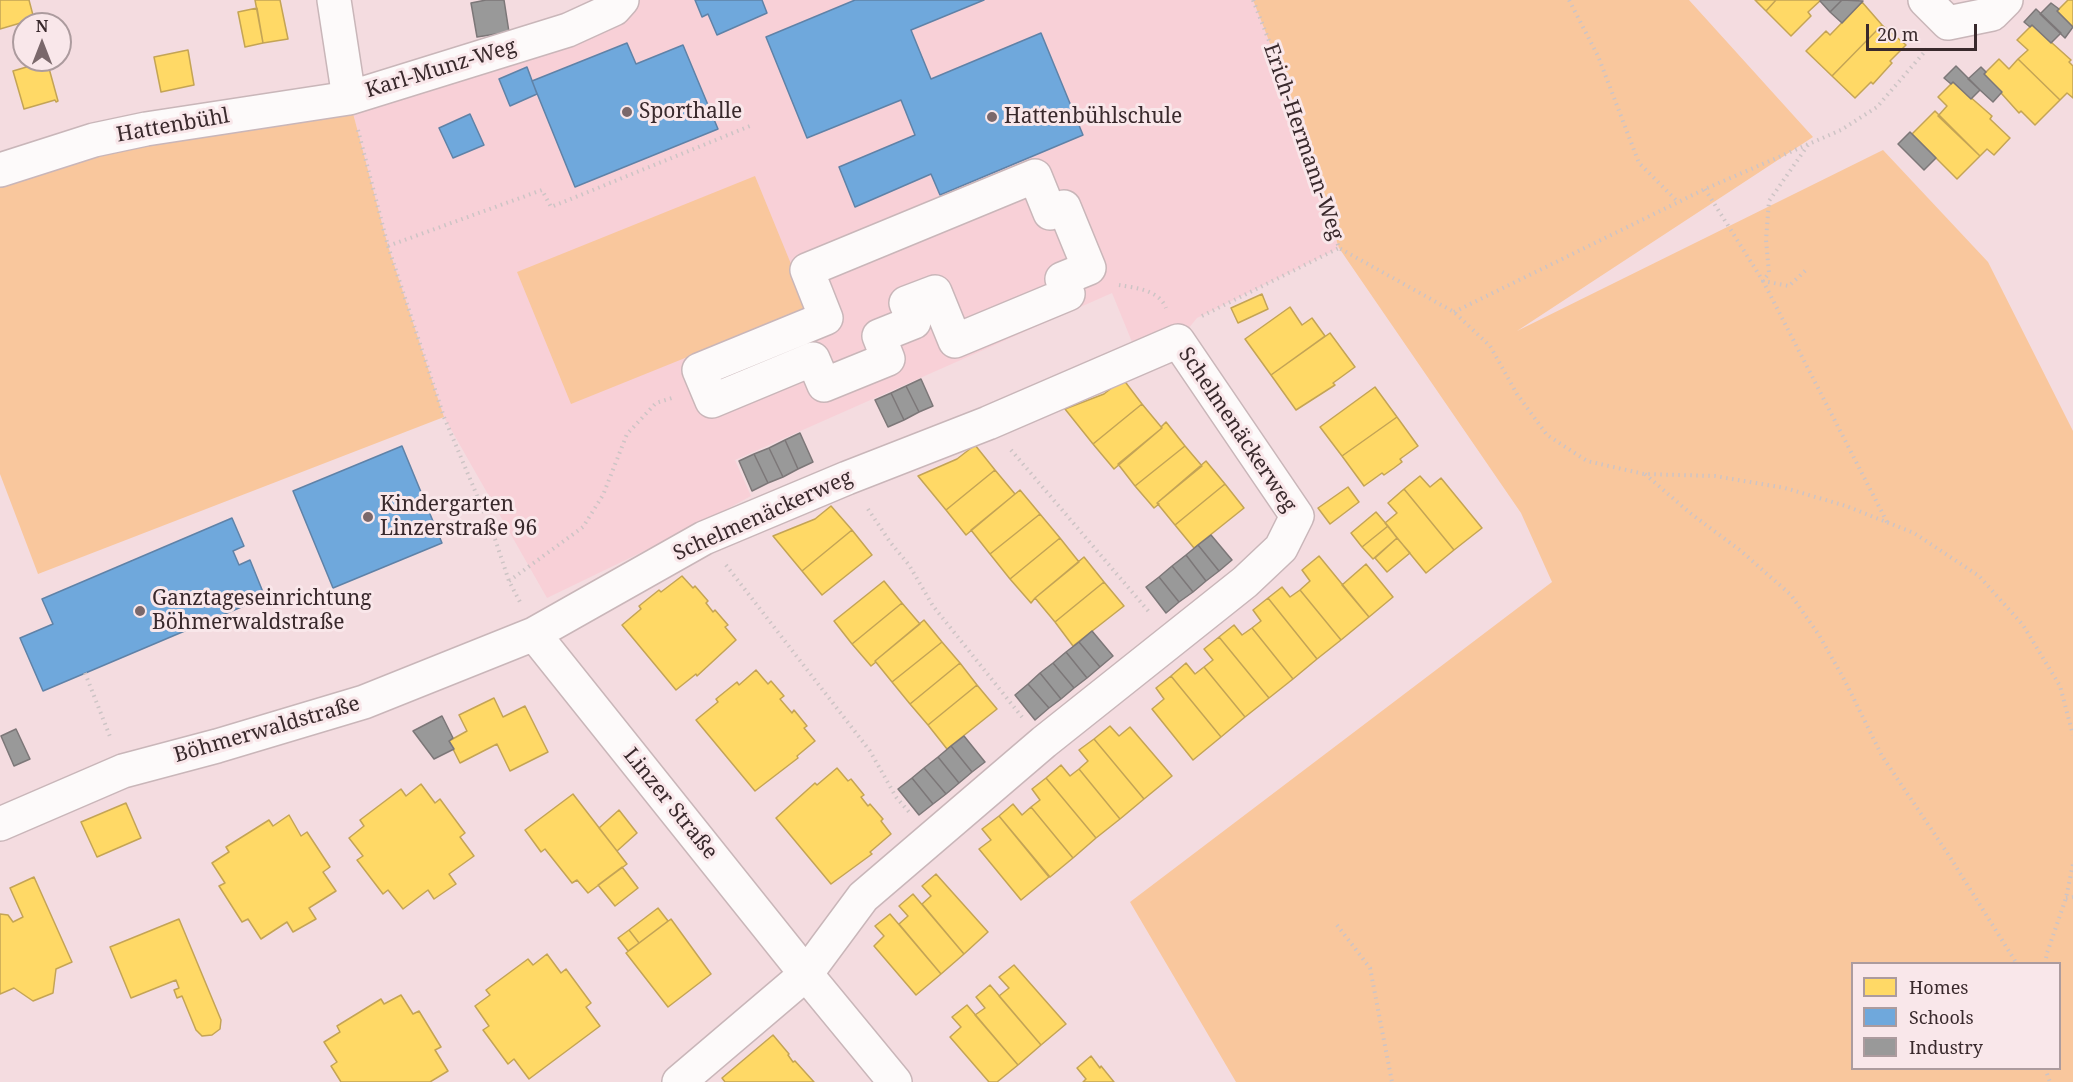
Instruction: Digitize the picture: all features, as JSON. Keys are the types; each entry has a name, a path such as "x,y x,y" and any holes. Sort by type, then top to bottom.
{"street":[{"name":"Karl-Munz-Weg","path":"334,0 349,98 568,30 614,9 622,0"},
{"path":"1925,0 1948,23 1992,14 2007,0"},
{"name":"Hattenbühl","path":"0,171 94,140 146,129 349,98"},
{"path":"1035,176 1050,213 1064,207 1089,268 1062,279 1068,294 955,341 934,292 906,303 914,322 879,336 888,358 824,384 813,359 712,401 706,386 699,370 826,318 807,270 1035,176"},
{"name":"Schelmenäckerweg","path":"534,634 704,538 847,478 988,423 1178,341 1297,516 1281,548 1245,582 1044,742 863,897 806,974"},
{"name":"Böhmerwaldstraße","path":"0,824 123,771 217,746 364,702 534,634"},
{"name":"Linzer Straße","path":"534,634 895,1082"},
{"path":"679,1082 806,974"}],"path":[{"name":"Erich-Hermann-Weg","path":"1252,0 1271,46 1339,248 1454,312 1491,346 1517,394 1547,435 1587,460 1644,474 1715,476 1785,488 1846,506 1914,533 1979,576 2023,625 2060,686 2073,735"},
{"path":"1569,0 1598,56 1640,163 1678,202"},
{"path":"1454,312 1705,189 1841,130 1877,107 1948,23"},
{"path":"349,98 388,246 444,417 494,536 509,581 534,634"},
{"path":"388,246 542,190 551,207 750,126"},
{"path":"1763,281 1769,273 1766,240 1769,201 1810,143"},
{"path":"1705,189 1763,281 1887,522"},
{"path":"1089,268 1099,279 1122,286 1144,288 1164,304 1178,341 1197,318 1339,248"},
{"path":"1763,281 1789,286 1806,270"},
{"path":"509,581 584,527 603,495 627,434 656,403 706,386"},
{"path":"1644,474 1690,513 1741,551 1791,595 1819,635 1840,672 1882,756 2016,962"},
{"path":"1037,480 1142,603"},
{"path":"890,542 909,565 933,606 1014,706"},
{"path":"723,561 870,751 896,797"},
{"path":"85,673 123,771"},
{"path":"2045,962 2066,898 2073,864"},
{"path":"2066,898 2073,897"},
{"path":"1337,925 1371,968 1392,1082"}],"shaded area":[{"path":"622,0 1253,0 1271,46 1339,248 1197,318 1178,341 1139,359 1112,293 735,460 751,496 696,526 547,598 444,417 388,246 349,98"},
{"path":"1253,0 1689,0 1813,137 1517,331 1883,150 1988,262 2073,431 2073,1082 1236,1082 1130,902 1552,582 1521,513 1339,248 1271,46"},
{"path":"349,98 388,246 444,417 38,574 0,474 0,170"},
{"path":"755,176 809,308 571,404 517,272"}],"building: Homes":[{"path":"0,0 29,0 32,12 12,12 12,25 0,29"},
{"path":"255,0 280,0 288,39 263,43"},
{"path":"1755,0 1776,0 1766,11"},
{"path":"1776,0 1821,0 1808,12 1811,16 1791,36 1766,11"},
{"path":"2068,0 2073,0 2073,27 2057,11"},
{"path":"1862,2 1882,25 1832,76 1806,51 1826,31 1830,35"},
{"path":"257,8 263,43 245,47 238,12"},
{"path":"1882,25 1906,45 1890,61 1892,63 1873,84 1871,82 1855,98 1832,76"},
{"path":"2032,25 2071,60 2069,62 2073,66 2073,98 2067,93 2060,100 2018,59 2028,50 2017,40"},
{"path":"188,50 194,85 161,92 154,57"},
{"path":"1999,59 2009,69 2018,59 2060,100 2035,125 2021,111 2019,113 1984,74"},
{"path":"13,72 50,72 58,101 24,109"},
{"path":"1953,82 1992,116 1990,119 2010,138 1994,155 1987,149 1980,156 1938,116 1947,106 1938,97"},
{"path":"1935,111 1980,156 1957,179 1912,134"},
{"path":"1262,294 1268,309 1238,323 1231,308"},
{"path":"1290,307 1302,325 1312,318 1325,336 1271,375 1245,339"},
{"path":"1330,333 1355,367 1333,383 1335,385 1296,410 1271,375"},
{"path":"1123,379 1142,404 1093,444 1065,409 1104,394"},
{"path":"1375,387 1397,417 1342,456 1320,427"},
{"path":"1142,404 1162,428 1114,469 1093,444"},
{"path":"1397,417 1418,446 1400,459 1402,462 1394,468 1384,475 1382,473 1364,486 1342,456"},
{"path":"1166,422 1185,446 1135,486 1118,464 1162,428"},
{"path":"975,445 995,470 946,510 918,476 957,459"},
{"path":"1185,446 1202,466 1154,508 1135,486"},
{"path":"1206,461 1225,484 1175,525 1157,503"},
{"path":"995,470 1015,494 966,535 946,510"},
{"path":"1420,476 1430,487 1441,478 1482,528 1454,550 1404,489"},
{"path":"1225,484 1244,508 1194,548 1175,525"},
{"path":"1348,487 1359,502 1330,524 1318,508"},
{"path":"1404,489 1454,550 1426,573 1385,523 1397,513 1388,503"},
{"path":"1020,490 1040,514 990,554 971,530"},
{"path":"831,506 852,530 802,571 773,536 815,519"},
{"path":"1376,512 1388,526 1362,547 1351,533"},
{"path":"1040,514 1060,538 1010,579 990,554"},
{"path":"1388,526 1397,538 1373,559 1362,547"},
{"path":"852,530 872,555 822,595 802,571"},
{"path":"1060,538 1079,562 1031,603 1010,579"},
{"path":"1397,538 1410,553 1387,572 1375,558"},
{"path":"1319,556 1369,617 1341,640 1300,590 1310,581 1302,570"},
{"path":"1084,557 1104,582 1055,622 1035,598"},
{"path":"1366,564 1393,597 1369,617 1342,585"},
{"path":"682,576 693,588 695,586 708,601 706,603 728,625 725,627 736,640 697,676 696,674 676,690 622,625 641,609 639,606"},
{"path":"884,581 902,603 852,644 834,621"},
{"path":"1104,582 1124,606 1073,646 1055,622"},
{"path":"1282,587 1290,597 1300,590 1341,640 1317,659 1268,598"},
{"path":"1268,598 1317,659 1293,679 1252,628 1261,621 1253,610"},
{"path":"902,603 920,624 871,666 852,644"},
{"path":"924,620 942,642 892,682 875,661"},
{"path":"1234,625 1242,635 1252,628 1293,679 1269,698 1219,637"},
{"path":"1219,637 1269,698 1245,717 1204,667 1213,660 1204,649"},
{"path":"942,642 960,663 910,704 892,682"},
{"path":"960,663 977,685 928,725 910,704"},
{"path":"1186,663 1195,674 1204,667 1245,717 1221,737 1171,676"},
{"path":"756,670 768,684 771,681 784,696 780,699 792,713 794,710 807,726 804,728 815,741 797,756 798,758 755,791 696,720 718,702 716,699 737,682 739,685"},
{"path":"1171,676 1221,737 1193,760 1152,709 1164,699 1156,688"},
{"path":"977,685 997,709 947,749 928,725"},
{"path":"494,698 503,717 525,706 548,752 510,771 497,744 460,763 449,741 467,731 459,715"},
{"path":"1110,726 1119,736 1130,727 1172,776 1144,799 1094,739"},
{"path":"1094,739 1144,799 1120,819 1079,769 1088,761 1079,750"},
{"path":"1061,765 1070,776 1079,769 1120,819 1096,838 1046,778"},
{"path":"837,768 848,781 851,779 864,795 861,797 883,819 881,821 891,834 870,852 872,854 831,884 776,818 815,783 817,785"},
{"path":"1046,778 1096,838 1073,858 1031,807 1040,800 1032,789"},
{"path":"421,784 435,803 440,799 465,833 460,837 474,856 449,874 456,884 434,899 428,890 403,909 388,890 383,894 357,860 363,856 349,838 364,826 360,820 401,789 406,796"},
{"path":"573,794 627,864 588,893 577,880 572,883 545,849 541,852 525,830"},
{"path":"126,803 141,838 97,857 81,822"},
{"path":"1013,804 1022,815 1031,807 1073,858 1050,877 999,816"},
{"path":"619,810 637,833 617,851 599,828"},
{"path":"289,815 301,836 307,832 330,867 323,872 336,891 309,908 316,919 293,932 287,922 261,939 248,919 242,922 219,886 225,883 212,863 229,852 226,847 269,820 273,826"},
{"path":"999,816 1049,877 1021,900 979,849 991,840 982,829"},
{"path":"622,867 638,888 615,906 598,885"},
{"path":"936,874 988,932 964,954 922,904 931,896 922,886"},
{"path":"34,877 72,962 56,969 53,993 33,1001 14,988 0,994 0,914 8,915 13,922 23,917 10,888"},
{"path":"913,894 964,954 941,974 899,924 908,916 899,906"},
{"path":"658,908 668,921 639,943 629,930"},
{"path":"890,914 941,974 916,995 874,946 884,936 875,926"},
{"path":"179,919 221,1020 220,1029 212,1035 202,1036 196,1030 182,996 177,998 174,990 179,988 176,980 131,998 110,947"},
{"path":"671,919 711,974 668,1007 626,953"},
{"path":"629,930 639,943 628,951 618,938"},
{"path":"547,954 561,973 566,969 591,1003 586,1007 600,1026 529,1079 514,1059 508,1064 483,1030 489,1026 475,1006 490,995 486,990 528,959 533,965"},
{"path":"1014,965 1066,1024 1041,1045 999,996 1009,988 999,977"},
{"path":"990,985 1041,1045 1018,1065 975,1015 985,1008 976,997"},
{"path":"401,995 413,1014 419,1011 441,1047 435,1050 448,1071 430,1082 341,1082 331,1066 337,1062 324,1042 340,1032 337,1026 381,999 384,1004"},
{"path":"967,1005 1018,1065 997,1082 989,1082 950,1037 961,1027 952,1017"},
{"path":"773,1035 793,1062 795,1061 814,1082 725,1082 722,1078"},
{"path":"1091,1056 1114,1082 1083,1082 1086,1079 1077,1068"}],"building: Schools":[{"path":"695,0 762,0 767,13 717,35 708,14 702,17"},
{"name":"Hattenbühlschule","path":"855,0 984,0 911,30 931,79 1041,33 1083,135 940,195 931,174 855,207 839,167 915,135 901,100 807,138 766,37"},
{"name":"Sporthalle","path":"627,43 636,64 683,45 718,129 575,187 532,81"},
{"path":"527,67 537,94 510,106 499,79"},
{"path":"470,114 484,145 453,158 439,128"},
{"name":"Kindergarten Linzerstraße 96","path":"402,446 442,543 333,588 293,491"},
{"name":"Ganztageseinrichtung Böhmerwaldstraße","path":"232,518 244,546 233,551 239,565 250,560 265,597 43,691 20,638 53,624 42,599"}],"building: Industry":[{"path":"504,0 509,32 477,37 471,3"},
{"path":"1821,0 1842,0 1830,12"},
{"path":"1842,0 1863,1 1842,23 1830,12"},
{"path":"2051,3 2059,9 2057,11 2073,27 2065,38 2040,14"},
{"path":"2036,9 2061,33 2051,43 2032,25 2030,27 2024,22"},
{"path":"1956,66 1980,90 1971,99 1953,82 1951,84 1944,78"},
{"path":"1981,67 1986,72 1984,74 2002,92 1993,102 1968,79"},
{"path":"1910,132 1936,158 1924,170 1898,144"},
{"path":"921,379 933,406 919,412 906,386"},
{"path":"906,386 919,412 904,420 891,393"},
{"path":"891,393 904,420 888,427 875,400"},
{"path":"800,433 813,462 798,469 785,440"},
{"path":"785,440 798,469 783,477 769,448"},
{"path":"769,448 783,477 768,483 754,454"},
{"path":"754,454 768,483 752,491 739,461"},
{"path":"1211,535 1232,560 1219,571 1198,545"},
{"path":"1198,545 1219,571 1206,581 1186,555"},
{"path":"1186,555 1206,581 1193,592 1172,566"},
{"path":"1172,566 1193,592 1179,602 1159,577"},
{"path":"1159,577 1179,602 1166,613 1146,587"},
{"path":"1092,631 1113,656 1100,667 1079,642"},
{"path":"1079,642 1100,667 1087,678 1066,652"},
{"path":"1066,652 1087,678 1074,688 1053,663"},
{"path":"1053,663 1074,688 1061,699 1040,673"},
{"path":"1040,673 1061,699 1049,708 1028,684"},
{"path":"1028,684 1049,708 1035,720 1015,695"},
{"path":"442,716 453,738 449,741 454,749 434,759 413,731"},
{"path":"16,729 30,759 14,766 1,736"},
{"path":"964,736 985,762 972,772 951,746"},
{"path":"951,746 972,772 959,783 938,757"},
{"path":"938,757 959,783 946,794 924,768"},
{"path":"924,768 946,794 933,804 912,778"},
{"path":"912,778 933,804 919,815 898,789"}],"place":[{"name":"Sporthalle","path":"627,112"},
{"name":"Hattenbühlschule","path":"992,117"},
{"name":"Kindergarten Linzerstraße 96","path":"368,517"},
{"name":"Ganztageseinrichtung Böhmerwaldstraße","path":"140,611"}]}
